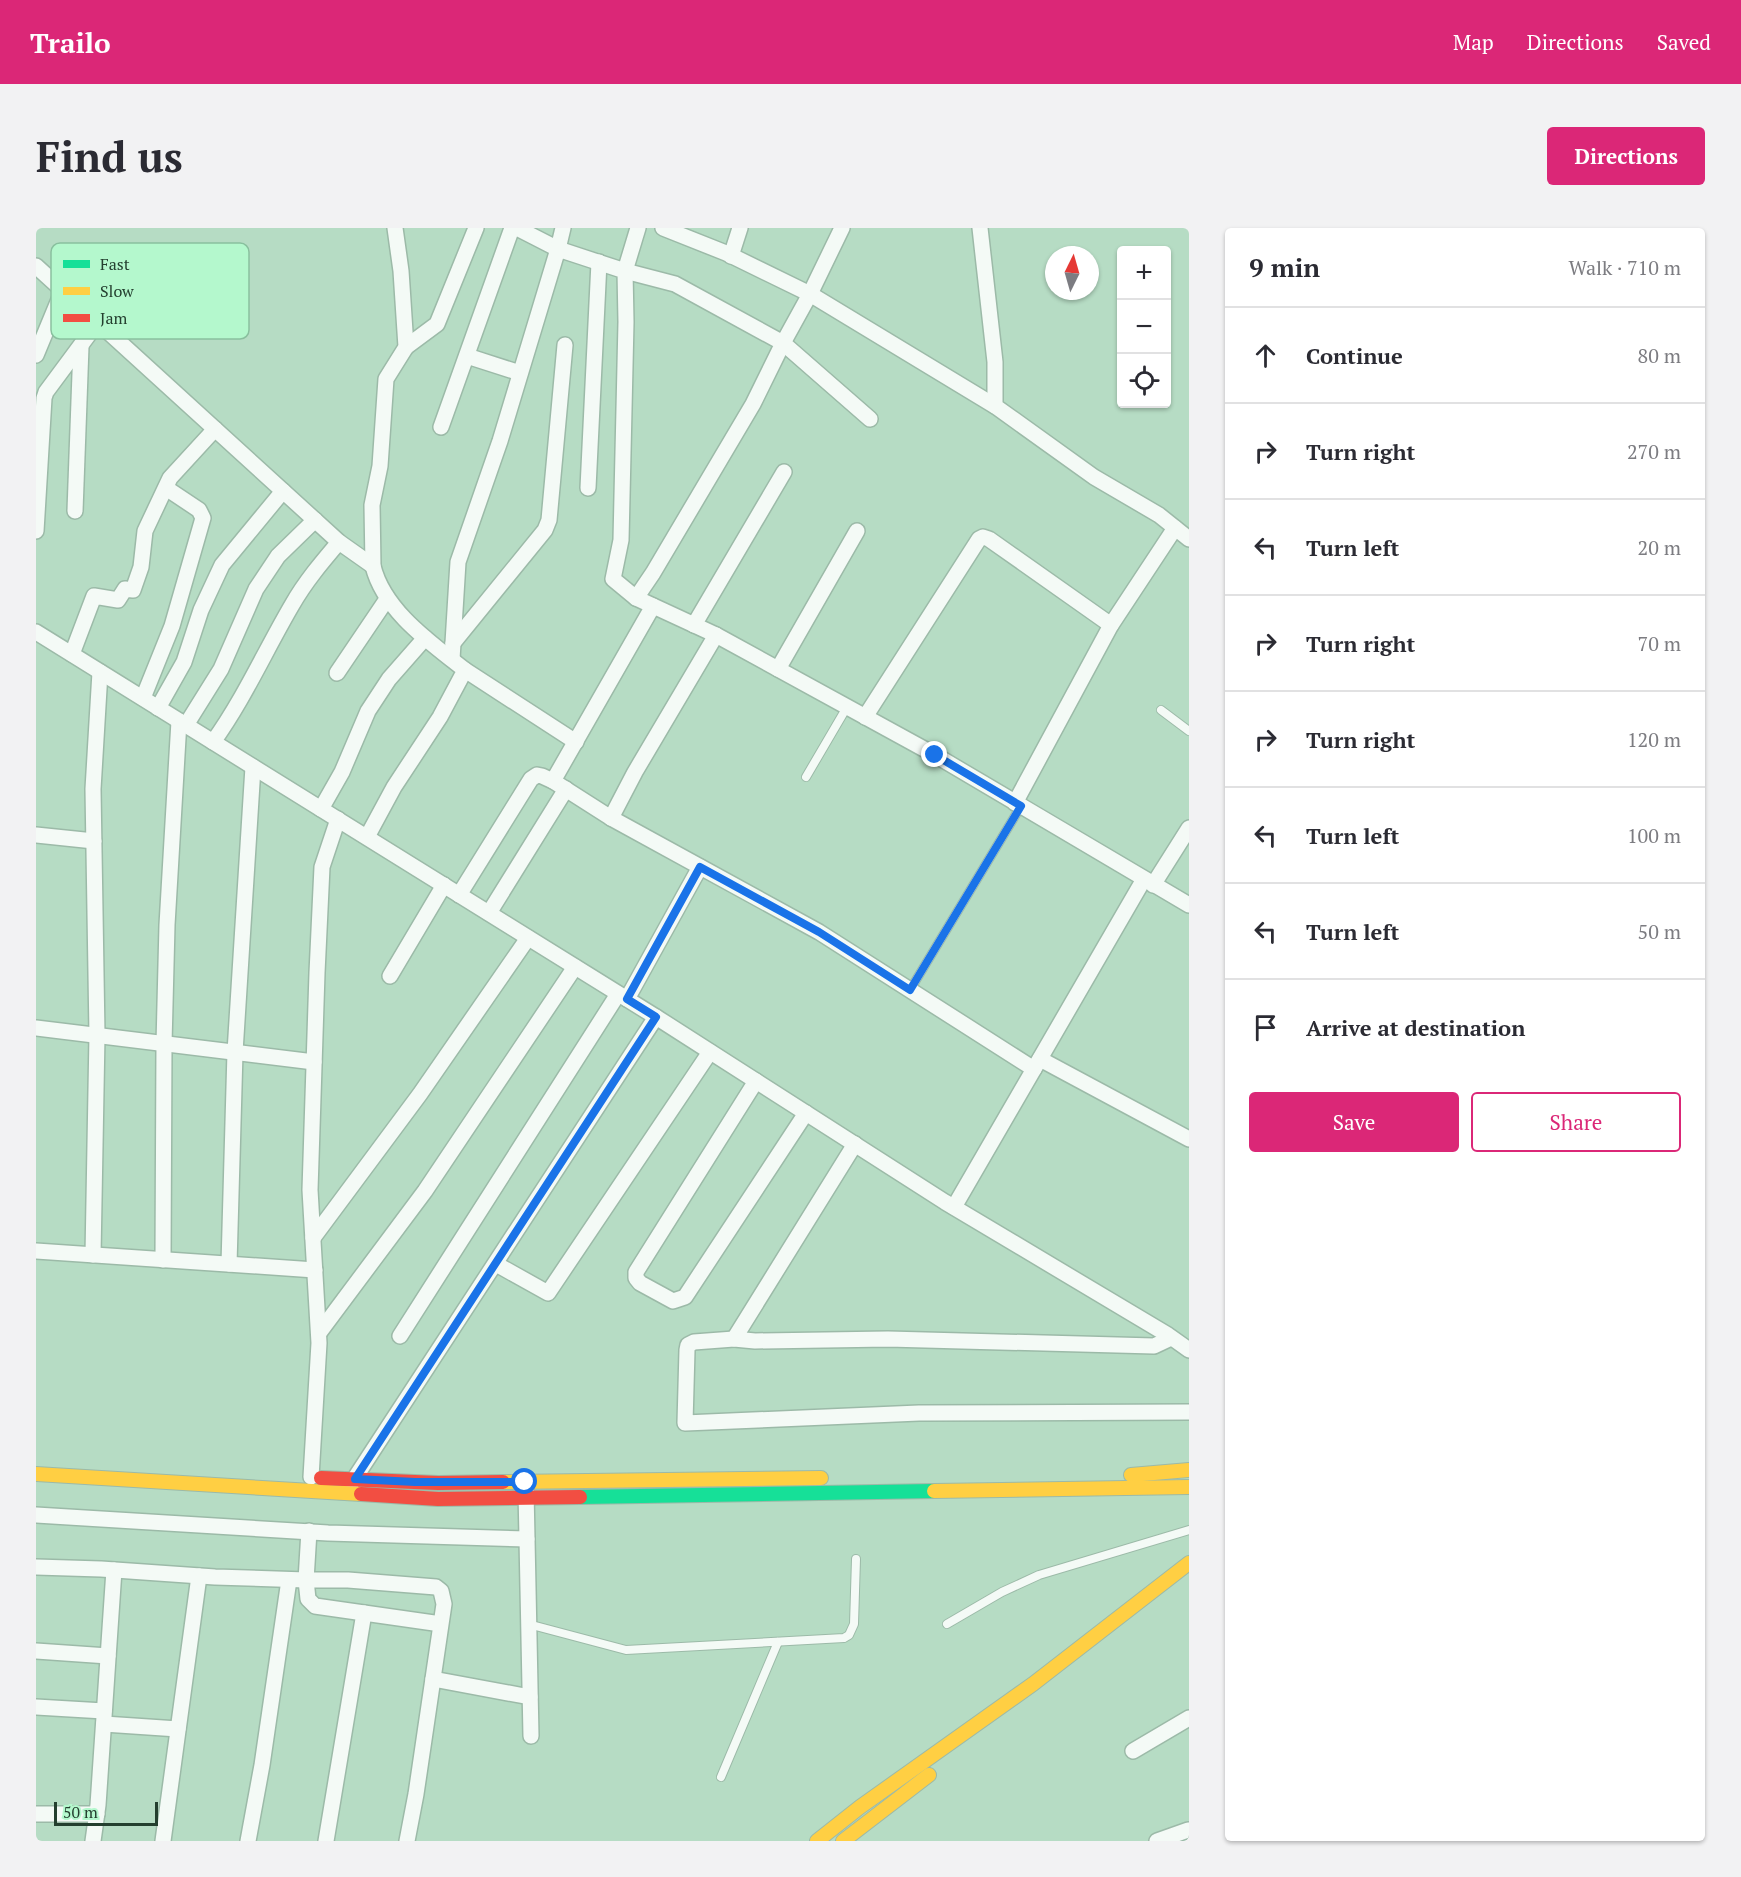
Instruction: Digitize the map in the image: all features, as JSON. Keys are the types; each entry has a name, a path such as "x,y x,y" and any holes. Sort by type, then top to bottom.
{"street":[{"path":"395,228 401,271 406,347"},
{"path":"476,228 437,324 406,347 386,379 380,466 372,506 373,566 387,599 425,638 465,670 576,742"},
{"path":"441,427 512,228"},
{"path":"518,228 558,249 625,271 675,284 783,343 870,419"},
{"path":"452,659 458,562 500,441 563,228"},
{"path":"638,228 625,271 621,540 613,579 636,598 716,635 935,755 1189,905"},
{"path":"663,228 731,256 810,294 995,406 1094,477 1159,515 1189,539"},
{"path":"731,256 740,228"},
{"path":"636,598 753,404 842,228"},
{"path":"980,228 995,362 995,406"},
{"path":"588,488 598,262"},
{"path":"36,266 51,279"},
{"path":"36,355 51,319"},
{"path":"36,531 44,398 46,392 86,339"},
{"path":"117,339 339,542 373,566"},
{"path":"453,643 545,530 549,520 565,345"},
{"path":"75,511 81,346"},
{"path":"467,356 520,373"},
{"path":"72,654 94,596 118,600 125,589 133,590 141,567 145,531 170,478 215,429"},
{"path":"693,625 784,472"},
{"path":"143,699 172,626 202,518 199,510 166,488"},
{"path":"158,708 184,662 201,610 222,565 284,491"},
{"path":"163,1260 167,925 183,723 221,669 256,590 278,556 315,520"},
{"path":"1018,805 1110,626 1175,528"},
{"path":"778,669 857,531"},
{"path":"865,717 979,539 983,537 989,539 1110,626"},
{"path":"213,742 233,715 292,604 339,542"},
{"path":"337,673 387,599"},
{"path":"489,913 560,785 576,742 653,606"},
{"path":"36,632 623,996 954,1208 1189,1350"},
{"path":"611,818 635,772 716,635"},
{"path":"321,809 342,772 368,711 388,679 425,638"},
{"path":"367,837 394,787 440,717 465,670"},
{"path":"93,1255 97,1035 93,789 100,672"},
{"path":"229,1264 235,1052 253,767"},
{"path":"459,895 531,779 537,775 543,776 611,818 819,932 910,990 1037,1064 1189,1138"},
{"path":"311,1478 319,1333 310,1190 314,1062 322,867 338,819"},
{"path":"954,1208 1037,1064 1149,882 1189,828"},
{"path":"36,835 94,841"},
{"path":"400,1336 623,996 700,867"},
{"path":"390,976 444,885"},
{"path":"313,1238 420,1095 528,938"},
{"path":"319,1333 425,1191 575,967"},
{"path":"345,1494 656,1017"},
{"path":"36,1028 314,1062"},
{"path":"495,1264 548,1293 710,1052"},
{"path":"756,1081 636,1272 636,1278 640,1283 673,1301 685,1297 806,1113"},
{"path":"734,1339 855,1144"},
{"path":"36,1251 315,1270"},
{"path":"1171,1338 1154,1346 900,1339 755,1341 734,1339 694,1342 688,1345 685,1423 919,1413 1189,1412"},
{"path":"36,1460 311,1478 415,1482 834,1478"},
{"path":"988,1476 1131,1475 1189,1470"},
{"path":"36,1474 438,1499 1189,1487"},
{"path":"525,1482 531,1736"},
{"path":"36,1515 309,1531 527,1539"},
{"path":"309,1531 306,1580 308,1599 312,1604 441,1624"},
{"path":"817,1841 885,1789 1033,1684 1189,1563"},
{"path":"36,1567 289,1580 348,1580 436,1587 441,1591 443,1598 441,1624 407,1841"},
{"path":"93,1841 97,1814 114,1570"},
{"path":"163,1841 200,1576"},
{"path":"248,1841 262,1765 289,1580"},
{"path":"843,1841 1189,1580"},
{"path":"326,1841 364,1613"},
{"path":"36,1651 108,1656"},
{"path":"433,1679 530,1697"},
{"path":"36,1707 178,1729"},
{"path":"1132,1751 1189,1718"},
{"path":"885,1789 894,1801"},
{"path":"36,1814 97,1814"},
{"path":"1157,1841 1188,1830"}],"lane":[{"path":"806,777 847,707"},
{"path":"1161,710 1189,731"},
{"path":"910,990 1018,805"},
{"path":"947,1624 1002,1592 1039,1575 1189,1530"},
{"path":"528,1624 626,1650 844,1638 849,1635 854,1624 856,1559"},
{"path":"721,1777 778,1642"}],"traffic: fast":[{"path":"580,1497 934,1491"}],"traffic: slow":[{"path":"1131,1475 1189,1470"},
{"path":"36,1474 361,1494"},
{"path":"503,1482 821,1478"},
{"path":"934,1491 1189,1487"},
{"path":"817,1841 860,1807 1033,1684 1189,1563"},
{"path":"843,1841 929,1775"}],"traffic: jam":[{"path":"321,1478 438,1483 503,1482"},
{"path":"361,1494 438,1499 580,1497"}],"route":[{"path":"525,1482 415,1482 355,1479 656,1017 627,999 700,867 819,932 910,990 1021,806 935,755"}]}
